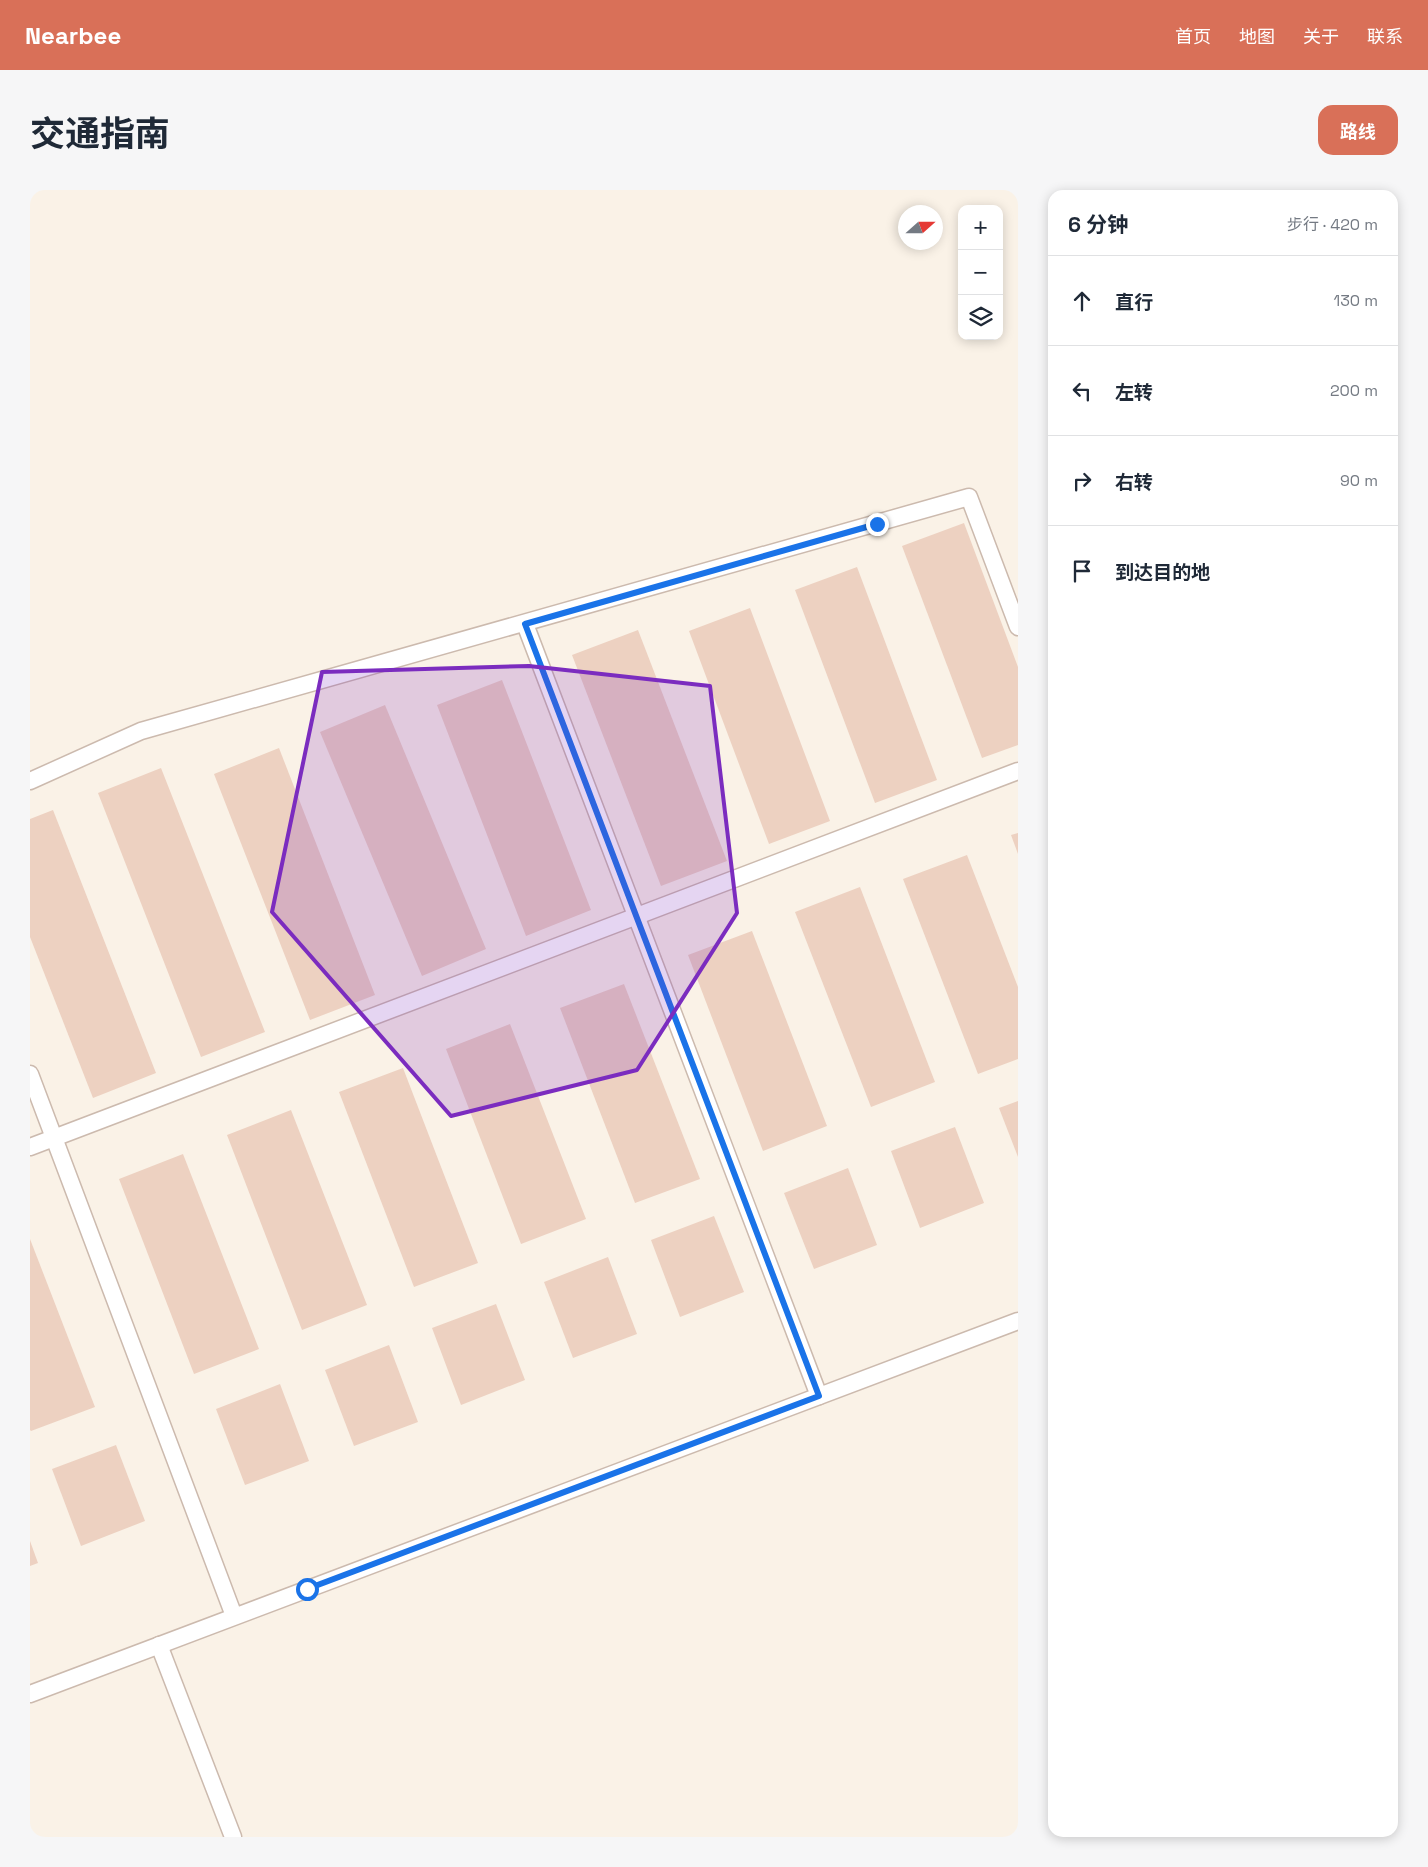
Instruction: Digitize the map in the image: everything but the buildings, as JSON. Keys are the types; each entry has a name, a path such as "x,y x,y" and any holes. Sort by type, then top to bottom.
{"lane":[{"path":"30,781 141,731 969,497 1018,627"},
{"path":"525,624 819,1396"},
{"path":"30,1147 1018,771"},
{"path":"30,1074 234,1616"},
{"path":"30,1694 1018,1321"},
{"path":"159,1645 234,1837"}],"highlighted area":[{"path":"529,666 710,686 737,913 637,1070 451,1116 272,912 322,672"}],"route":[{"path":"307,1589 819,1396 525,624 877,524"}]}
